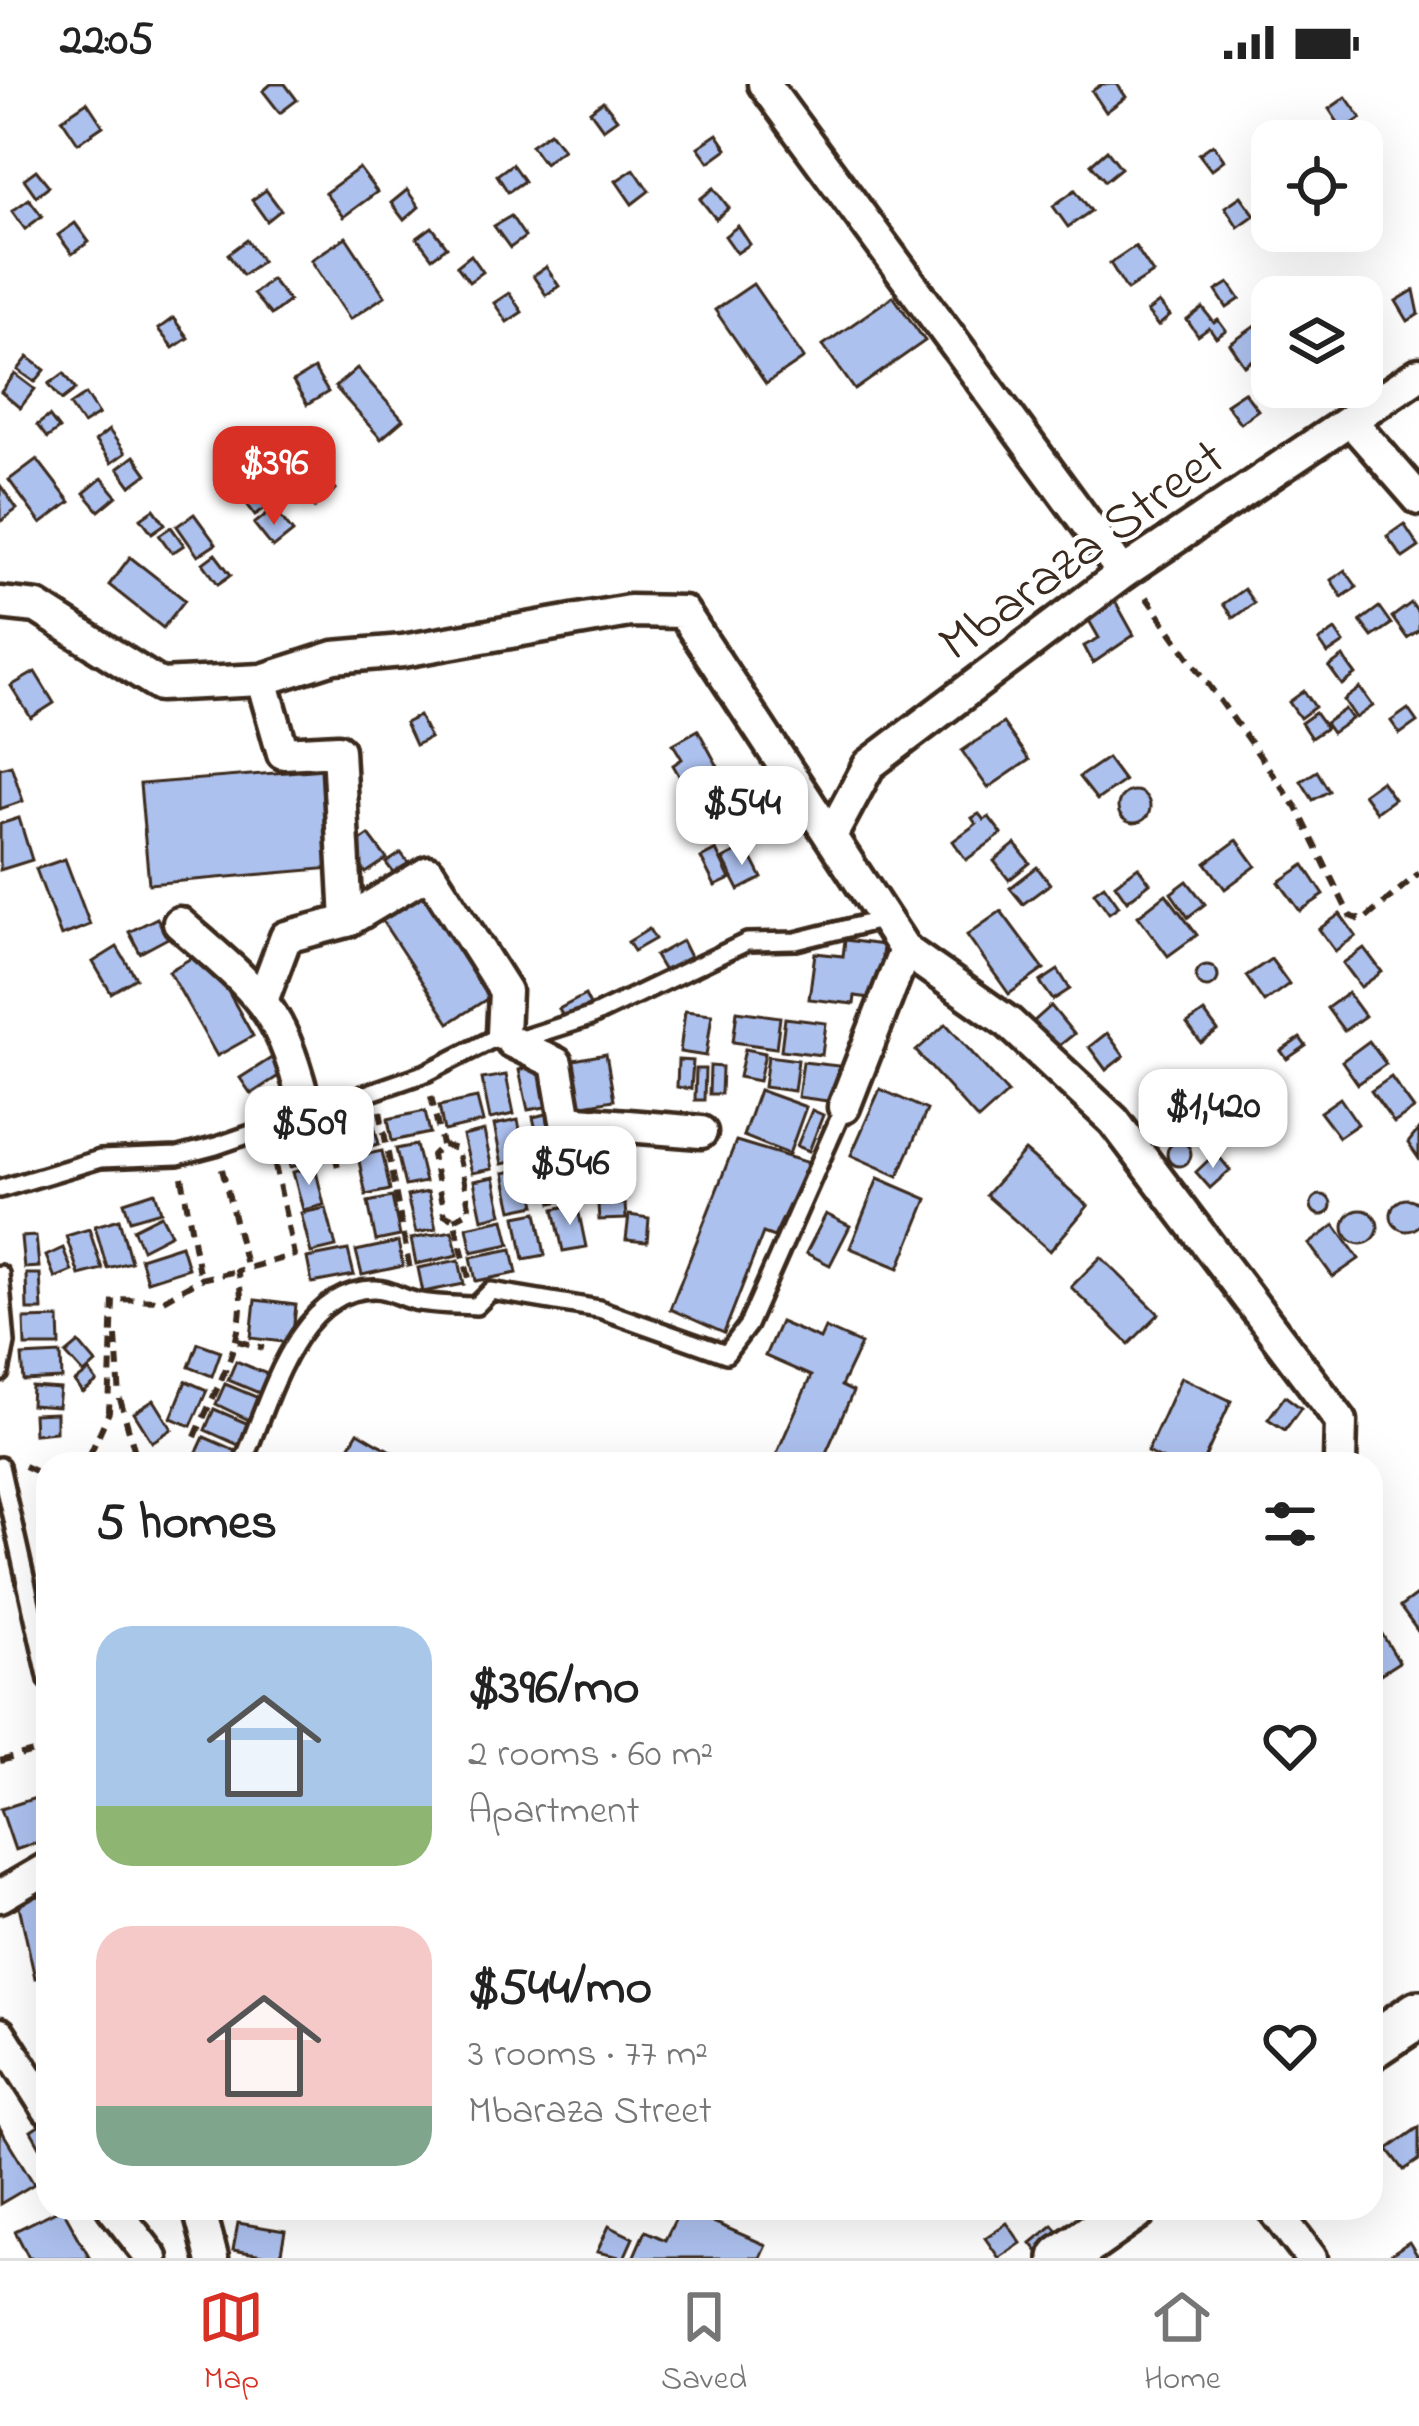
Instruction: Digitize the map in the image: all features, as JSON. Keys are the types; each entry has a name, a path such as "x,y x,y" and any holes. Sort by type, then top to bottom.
{"main road":[{"path":"1383,2038 1419,2014"},
{"path":"1064,2258 1117,2220"}],"street":[{"path":"764,84 1123,573"},
{"name":"Mbaraza Street","path":"832,834 869,765 1123,573 1419,374"},
{"path":"1351,421 1419,499"},
{"path":"0,603 37,607 160,685 262,680 334,656 403,651 628,611 683,612 905,950 1009,1023 1114,1121 1341,1421 1340,1452"},
{"path":"262,680 283,753 338,750 347,921"},
{"path":"263,998 286,937 347,921 429,872 505,991 508,1038 556,1063 566,1120 701,1132"},
{"path":"179,922 263,998 290,1042 307,1114"},
{"path":"844,1107 905,950"},
{"path":"0,1896 36,1875"},
{"path":"0,2034 36,2090"},
{"path":"122,2220 152,2258"},
{"path":"202,2220 212,2258"},
{"path":"1283,2220 1311,2258"}],"lane":[{"path":"0,1189 100,1159 178,1156 216,1146 426,1073 508,1038 590,1017 747,942 796,941 888,918"},
{"path":"247,1452 289,1355 328,1301 381,1289 416,1302 476,1306 490,1292 599,1309 726,1354 748,1325 844,1107"},
{"path":"0,1274 6,1342 0,1373"},
{"path":"0,1466 36,1626"}],"path":[{"path":"1123,573 1166,618 1297,808 1350,916 1363,921 1419,873"},
{"path":"426,1073 442,1145"},
{"path":"377,1091 416,1302"},
{"path":"135,1452 120,1399 113,1299 163,1300 200,1279 294,1255 268,1130"},
{"path":"442,1145 457,1149 470,1211 454,1219"},
{"path":"442,1145 432,1155 444,1214 454,1219 476,1306"},
{"path":"216,1146 246,1264"},
{"path":"178,1156 200,1279"},
{"path":"195,1437 238,1341 244,1295 238,1271"},
{"path":"92,1452 109,1412 116,1336"},
{"path":"0,1761 36,1751"}],"building":[{"path":"271,84 285,84 297,100 280,113 263,91"},
{"path":"1102,84 1117,84 1126,97 1106,112 1092,91"},
{"path":"1346,97 1361,118 1336,120 1329,109"},
{"path":"603,101 617,119 603,129 590,111"},
{"path":"87,102 103,126 78,143 62,119"},
{"path":"550,132 563,149 544,163 531,145"},
{"path":"717,134 727,149 709,162 698,147"},
{"path":"1213,144 1224,160 1211,170 1199,154"},
{"path":"1107,150 1121,168 1105,181 1091,164"},
{"path":"512,164 524,181 508,192 497,175"},
{"path":"359,168 377,192 343,217 325,193"},
{"path":"634,169 649,191 632,204 616,181"},
{"path":"36,170 49,186 36,196 24,179"},
{"path":"714,188 729,208 716,219 700,199"},
{"path":"266,190 281,210 267,221 252,200"},
{"path":"407,190 419,207 404,220 391,203"},
{"path":"1075,190 1091,211 1068,227 1053,206"},
{"path":"1241,196 1251,218 1238,227 1225,207"},
{"path":"29,199 42,216 25,229 12,211"},
{"path":"511,216 525,237 510,248 494,226"},
{"path":"75,223 89,242 72,254 58,235"},
{"path":"738,226 750,244 737,253 725,236"},
{"path":"432,227 447,247 432,258 417,238"},
{"path":"346,237 385,296 350,319 311,260"},
{"path":"247,240 262,261 243,275 228,254"},
{"path":"1135,246 1153,273 1127,290 1110,263"},
{"path":"471,255 483,272 469,282 457,266"},
{"path":"546,267 559,286 546,295 533,276"},
{"path":"271,279 289,301 271,315 253,294"},
{"path":"1229,283 1240,299 1227,308 1216,291"},
{"path":"753,284 804,358 766,384 715,310"},
{"path":"1414,290 1419,314 1408,321 1396,301"},
{"path":"509,293 522,312 507,322 494,303"},
{"path":"893,296 925,341 855,390 823,345"},
{"path":"1159,303 1170,316 1158,326 1147,312"},
{"path":"1203,308 1226,331 1216,338 1209,328 1198,336 1187,320"},
{"path":"173,318 188,338 173,348 158,329"},
{"path":"1251,329 1251,362 1245,366 1230,344"},
{"path":"28,357 45,370 35,382 18,370"},
{"path":"357,368 403,420 381,439 335,387"},
{"path":"314,369 328,392 307,405 293,382"},
{"path":"64,373 76,389 62,400 49,384"},
{"path":"15,374 35,389 20,408 1,392"},
{"path":"1244,392 1251,408 1258,410 1240,423 1226,404"},
{"path":"86,394 99,414 83,424 70,405"},
{"path":"49,416 59,429 47,438 37,425"},
{"path":"109,430 125,453 111,463 95,441"},
{"path":"293,438 307,456 291,468 277,452"},
{"path":"134,456 147,474 131,486 118,468"},
{"path":"37,459 70,502 41,524 9,480"},
{"path":"312,460 336,489 315,507 291,478"},
{"path":"102,478 117,496 99,511 84,493"},
{"path":"0,485 17,509 0,522"},
{"path":"254,488 267,507 255,515 241,496"},
{"path":"274,508 293,532 273,548 254,524"},
{"path":"154,509 165,524 152,533 141,518"},
{"path":"194,514 216,544 198,556 177,526"},
{"path":"1404,524 1419,547 1403,558 1387,536"},
{"path":"171,527 184,545 172,553 159,535"},
{"path":"215,554 231,575 218,584 203,563"},
{"path":"130,557 185,600 163,628 109,585"},
{"path":"1345,570 1357,587 1342,597 1331,580"},
{"path":"1244,589 1254,603 1233,618 1223,604"},
{"path":"1115,601 1134,635 1093,663 1084,646 1099,638 1087,617"},
{"path":"1411,603 1419,614 1419,630 1407,638 1392,617"},
{"path":"1379,607 1391,624 1372,637 1360,621"},
{"path":"1335,630 1344,643 1328,654 1319,641"},
{"path":"1343,657 1356,675 1342,685 1329,667"},
{"path":"35,672 54,703 31,718 11,686"},
{"path":"1360,688 1373,706 1356,718 1344,700"},
{"path":"1304,691 1315,707 1300,718 1289,702"},
{"path":"1345,709 1352,719 1332,733 1325,723"},
{"path":"1408,709 1417,722 1400,734 1391,721"},
{"path":"1315,713 1326,728 1311,738 1301,723"},
{"path":"419,716 430,738 415,745 405,723"},
{"path":"1003,723 1029,760 988,788 962,751"},
{"path":"698,730 729,787 696,806 673,765 682,759 673,744"},
{"path":"1107,758 1124,781 1097,800 1079,777"},
{"path":"11,765 23,801 0,809 0,768"},
{"path":"336,768 345,867 149,884 140,784"},
{"path":"1317,771 1329,791 1313,800 1301,781"},
{"path":"1381,781 1394,799 1376,812 1363,794"},
{"path":"1134,791 1145,796 1150,807 1145,818 1134,823 1123,818 1118,807 1123,796"},
{"path":"979,814 984,820 989,817 1002,834 966,860 953,841 976,824 972,818"},
{"path":"19,818 32,860 0,870 0,824"},
{"path":"369,835 387,859 366,873 349,849"},
{"path":"1237,840 1256,866 1225,889 1206,863"},
{"path":"1015,844 1030,863 1009,880 994,861"},
{"path":"746,847 762,878 739,890 723,859"},
{"path":"716,850 730,879 715,886 701,858"},
{"path":"401,853 417,874 403,885 386,863"},
{"path":"65,859 90,925 61,936 36,869"},
{"path":"1304,865 1324,895 1300,911 1279,882"},
{"path":"1037,867 1050,884 1023,904 1010,888"},
{"path":"1138,867 1150,883 1127,901 1115,884"},
{"path":"1187,881 1205,904 1188,917 1171,893"},
{"path":"416,883 490,997 449,1023 375,910"},
{"path":"1104,885 1119,906 1109,913 1094,892"},
{"path":"1166,894 1197,935 1168,956 1138,916"},
{"path":"1001,911 1044,969 1009,994 967,935"},
{"path":"1340,914 1356,936 1335,951 1319,929"},
{"path":"157,918 168,938 140,953 129,932"},
{"path":"649,929 655,939 634,951 628,942"},
{"path":"845,940 883,945 878,999 855,996 854,1004 809,999 815,953 843,956"},
{"path":"682,941 690,957 664,971 655,956"},
{"path":"117,947 136,978 111,993 93,962"},
{"path":"1364,948 1382,972 1361,987 1343,963"},
{"path":"205,950 253,1036 217,1056 169,971"},
{"path":"1271,959 1289,984 1264,1002 1246,976"},
{"path":"1207,965 1218,976 1207,987 1196,976"},
{"path":"1058,970 1070,989 1053,1000 1040,982"},
{"path":"1348,993 1365,1016 1344,1031 1327,1008"},
{"path":"585,995 590,1005 564,1019 559,1009"},
{"path":"1051,1006 1074,1034 1054,1050 1032,1023"},
{"path":"685,1011 712,1014 706,1056 680,1052"},
{"path":"737,1011 780,1017 776,1048 733,1042"},
{"path":"1204,1012 1218,1031 1201,1043 1187,1024"},
{"path":"785,1018 826,1023 822,1055 781,1050"},
{"path":"946,1024 1008,1093 978,1120 916,1051"},
{"path":"1107,1033 1124,1056 1106,1070 1089,1047"},
{"path":"1300,1038 1306,1046 1287,1059 1281,1051"},
{"path":"1369,1041 1386,1064 1358,1084 1342,1061"},
{"path":"745,1049 765,1053 759,1081 739,1077"},
{"path":"606,1054 614,1100 571,1107 563,1062"},
{"path":"276,1055 286,1071 251,1094 240,1078"},
{"path":"768,1056 798,1060 794,1091 764,1087"},
{"path":"678,1060 693,1061 691,1089 677,1087"},
{"path":"803,1062 839,1066 835,1102 798,1097"},
{"path":"542,1065 551,1106 528,1110 519,1070"},
{"path":"710,1066 722,1067 721,1094 709,1094"},
{"path":"1193,1068 1199,1076 1181,1091 1175,1083"},
{"path":"696,1069 705,1069 704,1100 695,1100"},
{"path":"506,1075 514,1114 490,1119 482,1079"},
{"path":"1391,1077 1414,1109 1394,1123 1371,1091"},
{"path":"1207,1081 1214,1090 1191,1107 1184,1098"},
{"path":"880,1089 927,1110 898,1176 851,1155"},
{"path":"759,1090 806,1107 789,1154 743,1136"},
{"path":"477,1098 483,1122 444,1131 439,1106"},
{"path":"1340,1098 1358,1124 1339,1137 1320,1112"},
{"path":"812,1110 823,1115 809,1151 797,1146"},
{"path":"425,1111 430,1133 392,1141 388,1119"},
{"path":"556,1112 564,1151 542,1156 533,1117"},
{"path":"518,1120 526,1159 502,1164 494,1125"},
{"path":"373,1122 379,1144 343,1153 337,1131"},
{"path":"1419,1129 1419,1159 1408,1143"},
{"path":"484,1131 492,1169 472,1173 463,1136"},
{"path":"322,1134 327,1159 290,1167 284,1143"},
{"path":"616,1136 620,1161 582,1167 578,1142"},
{"path":"736,1141 809,1163 774,1237 763,1233 724,1333 670,1309"},
{"path":"1179,1142 1188,1145 1188,1163 1179,1166 1170,1163 1167,1154 1170,1145"},
{"path":"416,1145 425,1182 405,1186 396,1149"},
{"path":"382,1151 390,1190 366,1195 358,1156"},
{"path":"1025,1151 1088,1206 1050,1251 986,1195"},
{"path":"1216,1153 1230,1170 1210,1188 1196,1172"},
{"path":"567,1160 575,1198 552,1203 544,1164"},
{"path":"315,1167 324,1205 303,1210 293,1172"},
{"path":"527,1168 536,1205 512,1210 504,1173"},
{"path":"623,1169 627,1198 588,1202 585,1173"},
{"path":"494,1177 502,1214 482,1219 474,1181"},
{"path":"878,1178 927,1199 899,1268 850,1248"},
{"path":"155,1192 161,1211 130,1220 124,1202"},
{"path":"428,1192 436,1229 416,1233 407,1196"},
{"path":"1321,1195 1331,1205 1321,1215 1311,1205"},
{"path":"392,1197 400,1236 376,1241 368,1202"},
{"path":"1407,1199 1418,1204 1418,1226 1407,1231 1396,1226 1391,1215 1396,1204"},
{"path":"577,1204 586,1247 563,1251 554,1209"},
{"path":"598,1204 625,1204 626,1219 599,1220"},
{"path":"326,1208 336,1247 311,1253 301,1213"},
{"path":"1361,1210 1373,1215 1378,1227 1373,1239 1361,1244 1349,1239 1344,1227 1349,1215"},
{"path":"537,1212 545,1255 524,1259 516,1216"},
{"path":"826,1214 850,1226 830,1265 806,1253"},
{"path":"161,1215 171,1234 142,1249 133,1229"},
{"path":"629,1215 649,1218 647,1242 626,1240"},
{"path":"119,1219 131,1262 107,1268 95,1226"},
{"path":"504,1219 510,1244 472,1252 467,1227"},
{"path":"1335,1225 1359,1259 1333,1277 1309,1244"},
{"path":"89,1229 102,1269 79,1275 66,1236"},
{"path":"452,1231 458,1255 416,1264 411,1239"},
{"path":"36,1236 39,1267 24,1268 21,1237"},
{"path":"398,1242 403,1266 362,1275 356,1251"},
{"path":"181,1245 188,1268 147,1281 140,1258"},
{"path":"63,1248 72,1271 55,1278 46,1256"},
{"path":"512,1249 517,1273 476,1281 471,1257"},
{"path":"348,1250 354,1275 312,1283 307,1258"},
{"path":"1101,1257 1159,1314 1129,1344 1071,1287"},
{"path":"459,1260 464,1284 423,1292 418,1268"},
{"path":"26,1274 40,1274 42,1310 27,1310"},
{"path":"255,1300 296,1305 292,1343 251,1338"},
{"path":"59,1318 60,1346 25,1346 24,1319"},
{"path":"780,1322 820,1339 825,1328 861,1344 841,1386 853,1392 826,1452 777,1452 811,1376 765,1356"},
{"path":"79,1343 96,1363 84,1374 66,1354"},
{"path":"198,1343 221,1351 212,1376 189,1367"},
{"path":"61,1354 62,1379 24,1381 22,1356"},
{"path":"236,1361 272,1376 264,1395 228,1380"},
{"path":"89,1371 97,1382 83,1393 75,1382"},
{"path":"1181,1377 1231,1401 1208,1452 1147,1452"},
{"path":"186,1381 207,1390 191,1426 171,1418"},
{"path":"225,1384 261,1399 251,1421 216,1404"},
{"path":"32,1387 60,1389 58,1407 31,1405"},
{"path":"1285,1396 1301,1408 1285,1430 1268,1419"},
{"path":"154,1400 172,1429 152,1442 134,1413"},
{"path":"214,1409 251,1425 241,1446 205,1430"},
{"path":"56,1413 56,1432 34,1434 33,1414"},
{"path":"358,1432 392,1452 346,1452"},
{"path":"204,1437 239,1452 197,1452"},
{"path":"1419,1593 1419,1633 1400,1607"},
{"path":"1383,1636 1399,1662 1383,1672"},
{"path":"36,1798 36,1843 15,1850 1,1809"},
{"path":"36,1897 35,1978 18,1901"},
{"path":"1419,2127 1419,2160 1404,2170 1388,2149"},
{"path":"0,2128 34,2184 0,2204"},
{"path":"37,2220 69,2220 90,2258 29,2258 15,2231"},
{"path":"675,2220 709,2220 766,2245 760,2258 633,2258 645,2231 665,2240"},
{"path":"238,2223 285,2231 280,2258 233,2250"},
{"path":"1007,2223 1021,2243 999,2258 985,2238"},
{"path":"1053,2225 1065,2239 1042,2257 1031,2243"},
{"path":"609,2226 633,2238 624,2258 597,2252"},
{"path":"1409,2242 1419,2258 1394,2258 1391,2254"}]}
